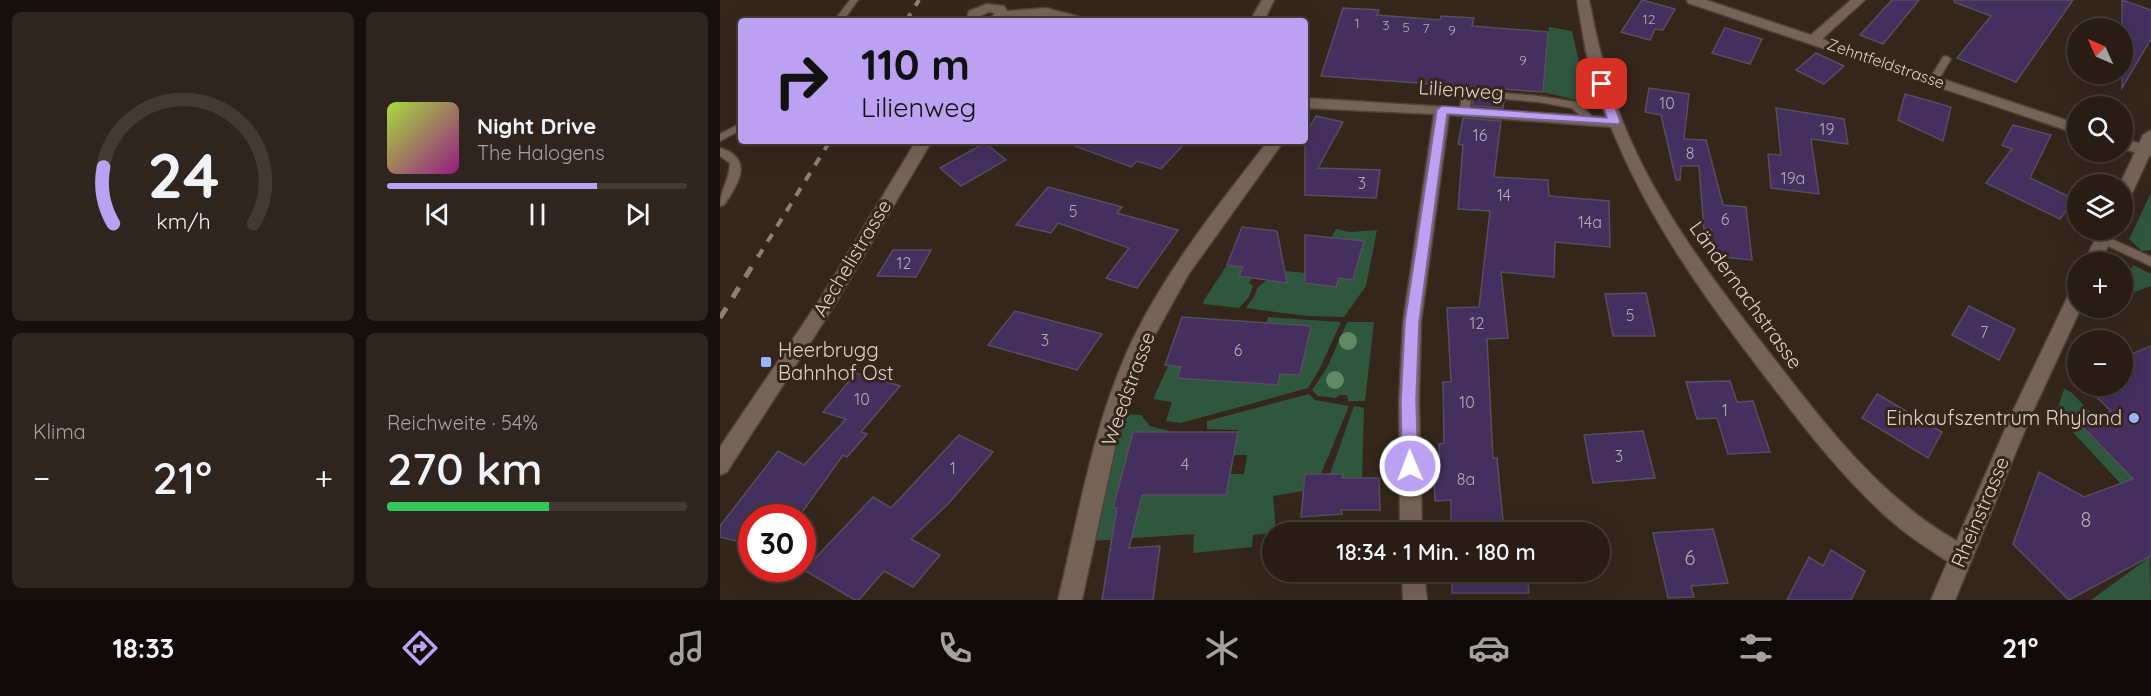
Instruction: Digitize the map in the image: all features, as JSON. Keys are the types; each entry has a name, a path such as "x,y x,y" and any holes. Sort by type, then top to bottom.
{"street":[{"path":"1259,18 1268,0"},
{"name":"Ländernachstrasse","path":"1583,0 1596,64 1614,122 1655,206 1697,272 1787,390 1834,446 1891,507 1921,532 1961,557"},
{"name":"Zehntfeldstrasse","path":"1694,0 2067,125"},
{"path":"1814,39 1858,0"},
{"path":"973,18 974,14 989,4 999,9 998,18 1046,12 1068,18"},
{"name":"Lilienweg","path":"1308,103 1465,111 1614,122"},
{"path":"1411,522 1409,400 1412,322 1442,110"},
{"name":"Aechelistrasse","path":"720,465 828,301 922,144"},
{"name":"Weedstrasse","path":"1070,600 1107,441 1135,355 1155,315 1195,249 1274,144"},
{"path":"2133,144 2149,145 2133,176"},
{"name":"Rheinstrasse","path":"1943,600 2022,413 2067,317"},
{"path":"1414,582 1415,600"}],"lane":[{"path":"840,18 854,0"},
{"path":"1934,80 1946,59"},
{"path":"720,138 738,128"},
{"path":"720,152 727,154 735,162 736,171 727,193 720,202"},
{"path":"2116,240 2151,262"}],"green space":[{"path":"1549,27 1572,31 1588,103 1543,92"},
{"path":"2151,193 2151,250 2142,251 2130,240 2133,240 2133,231"},
{"path":"1336,229 1350,232 1377,230 1366,286 1344,317 1307,316 1246,308 1257,288 1267,280 1272,281 1276,270 1306,273 1304,283 1336,287 1339,278 1353,280 1364,242 1331,238"},
{"path":"1227,265 1243,267 1239,276 1252,278 1249,283 1253,286 1249,297 1239,308 1203,304 1204,300"},
{"path":"2133,265 2151,274 2151,286 2133,292"},
{"path":"1268,317 1341,322 1308,388 1181,423 1166,421 1172,402 1153,399 1168,366 1181,366 1178,378 1204,380 1208,368 1241,383 1278,385 1280,374 1300,375 1311,327 1266,323"},
{"path":"1347,322 1374,322 1365,401 1348,401 1347,395 1339,395 1336,398 1318,396 1312,390 1327,368"},
{"path":"2064,389 2067,390 2067,396 2075,396 2095,417 2080,425 2109,455 2125,448 2151,495 2121,484 2056,414"},
{"path":"1309,394 1315,400 1349,406 1321,474 1305,475 1303,491 1273,496 1275,522 1262,522 1262,534 1253,535 1252,547 1193,553 1194,534 1092,541 1122,414 1141,415 1150,426 1173,432 1133,432 1113,507 1139,508 1142,495 1229,474 1244,474 1247,455 1234,455 1238,430 1207,429 1207,421"},
{"path":"1354,406 1364,408 1362,478 1342,478 1343,474 1330,474"},
{"path":"2150,557 2151,600 2091,600"}],"building":[{"path":"1642,0 1675,9 1663,30 1655,29 1650,40 1621,32"},
{"path":"1892,0 1919,0 1883,44 1860,35"},
{"path":"1954,0 2073,0 2016,82 1957,58 1991,16 1954,2"},
{"path":"2122,0 2151,10 2151,39 2133,69 2133,18 2122,18"},
{"path":"1343,8 1379,10 1377,15 1440,20 1441,16 1474,18 1472,26 1548,32 1543,92 1321,76"},
{"path":"1725,28 1762,39 1750,64 1712,53"},
{"path":"1816,53 1844,66 1824,84 1796,70"},
{"path":"1649,88 1689,94 1684,139 1706,140 1723,205 1746,207 1752,260 1724,257 1711,241 1711,229 1704,229 1699,166 1681,166 1680,180 1676,180 1661,115 1645,112"},
{"path":"1905,94 1951,107 1943,141 1898,120"},
{"path":"1473,98 1504,101 1503,108 1473,106"},
{"path":"1776,108 1844,119 1848,144 1811,139 1819,194 1771,188 1768,154 1781,155"},
{"path":"1316,116 1343,122 1318,168 1380,170 1376,198 1305,195 1305,144 1308,144 1308,130"},
{"path":"1463,118 1501,121 1494,177 1548,180 1549,196 1609,201 1610,247 1555,242 1554,277 1501,272 1508,338 1487,339 1493,458 1497,458 1503,522 1451,522 1451,500 1435,501 1433,460 1440,460 1439,444 1444,443 1443,382 1451,382 1447,308 1479,307 1490,211 1458,209 1463,145 1458,144"},
{"path":"2013,125 2051,135 2030,178 2067,196 2067,209 2060,219 1986,183 2012,149 2002,145"},
{"path":"983,144 1006,160 961,186 940,168"},
{"path":"1070,144 1184,144 1161,169 1137,161 1131,167"},
{"path":"1048,187 1122,207 1117,213 1178,230 1137,288 1106,278 1129,248 1058,223 1051,233 1016,225"},
{"path":"1242,227 1277,231 1287,283 1239,276 1243,267 1227,265"},
{"path":"1305,235 1364,241 1353,280 1339,278 1336,287 1305,283"},
{"path":"893,250 931,250 916,277 877,276"},
{"path":"1646,293 1655,336 1613,336 1605,294"},
{"path":"1969,306 2015,329 1999,360 1952,335"},
{"path":"1015,311 1102,334 1077,370 988,345"},
{"path":"1182,317 1311,326 1300,375 1280,374 1278,385 1177,378 1181,367 1165,365"},
{"path":"2151,346 2151,556 2069,600 2013,544 2039,472 2084,497 2133,479 2080,424 2111,411 2095,396 2133,396 2133,353"},
{"path":"856,373 900,386 861,432 867,434 847,457 843,455 808,504 738,504 738,542 720,537 720,526 778,451 804,465 846,419 823,412"},
{"path":"1730,381 1737,402 1753,401 1770,452 1728,454 1717,418 1697,419 1686,382"},
{"path":"1877,394 1942,432 1928,458 1862,418"},
{"path":"1643,431 1655,478 1593,483 1584,435"},
{"path":"1133,432 1238,432 1226,495 1142,495 1129,548 1160,546 1153,600 1102,600 1110,550 1112,550 1110,549 1117,508 1113,508"},
{"path":"959,435 993,452 948,504 911,539 940,555 913,587 884,571 859,600 855,600 816,577 816,557 873,497 891,508"},
{"path":"1305,474 1343,474 1342,478 1379,478 1380,510 1341,510 1342,514 1301,517"},
{"path":"1713,529 1728,583 1691,586 1694,597 1668,598 1653,533"},
{"path":"1831,550 1865,571 1851,600 1787,600 1809,557 1823,566"},
{"path":"1452,582 1528,582 1529,593 1452,593"}],"railway":[{"path":"908,18 919,0"},
{"path":"758,257 828,144"},
{"path":"720,318 759,255"}],"place":[{"name":"Heerbrugg Bahnhof Ost","path":"766,362"},
{"name":"Einkaufszentrum Rhyland","path":"2134,418"}],"route":[{"path":"1410,466 1409,400 1412,322 1442,110 1614,122 1602,84"}]}
